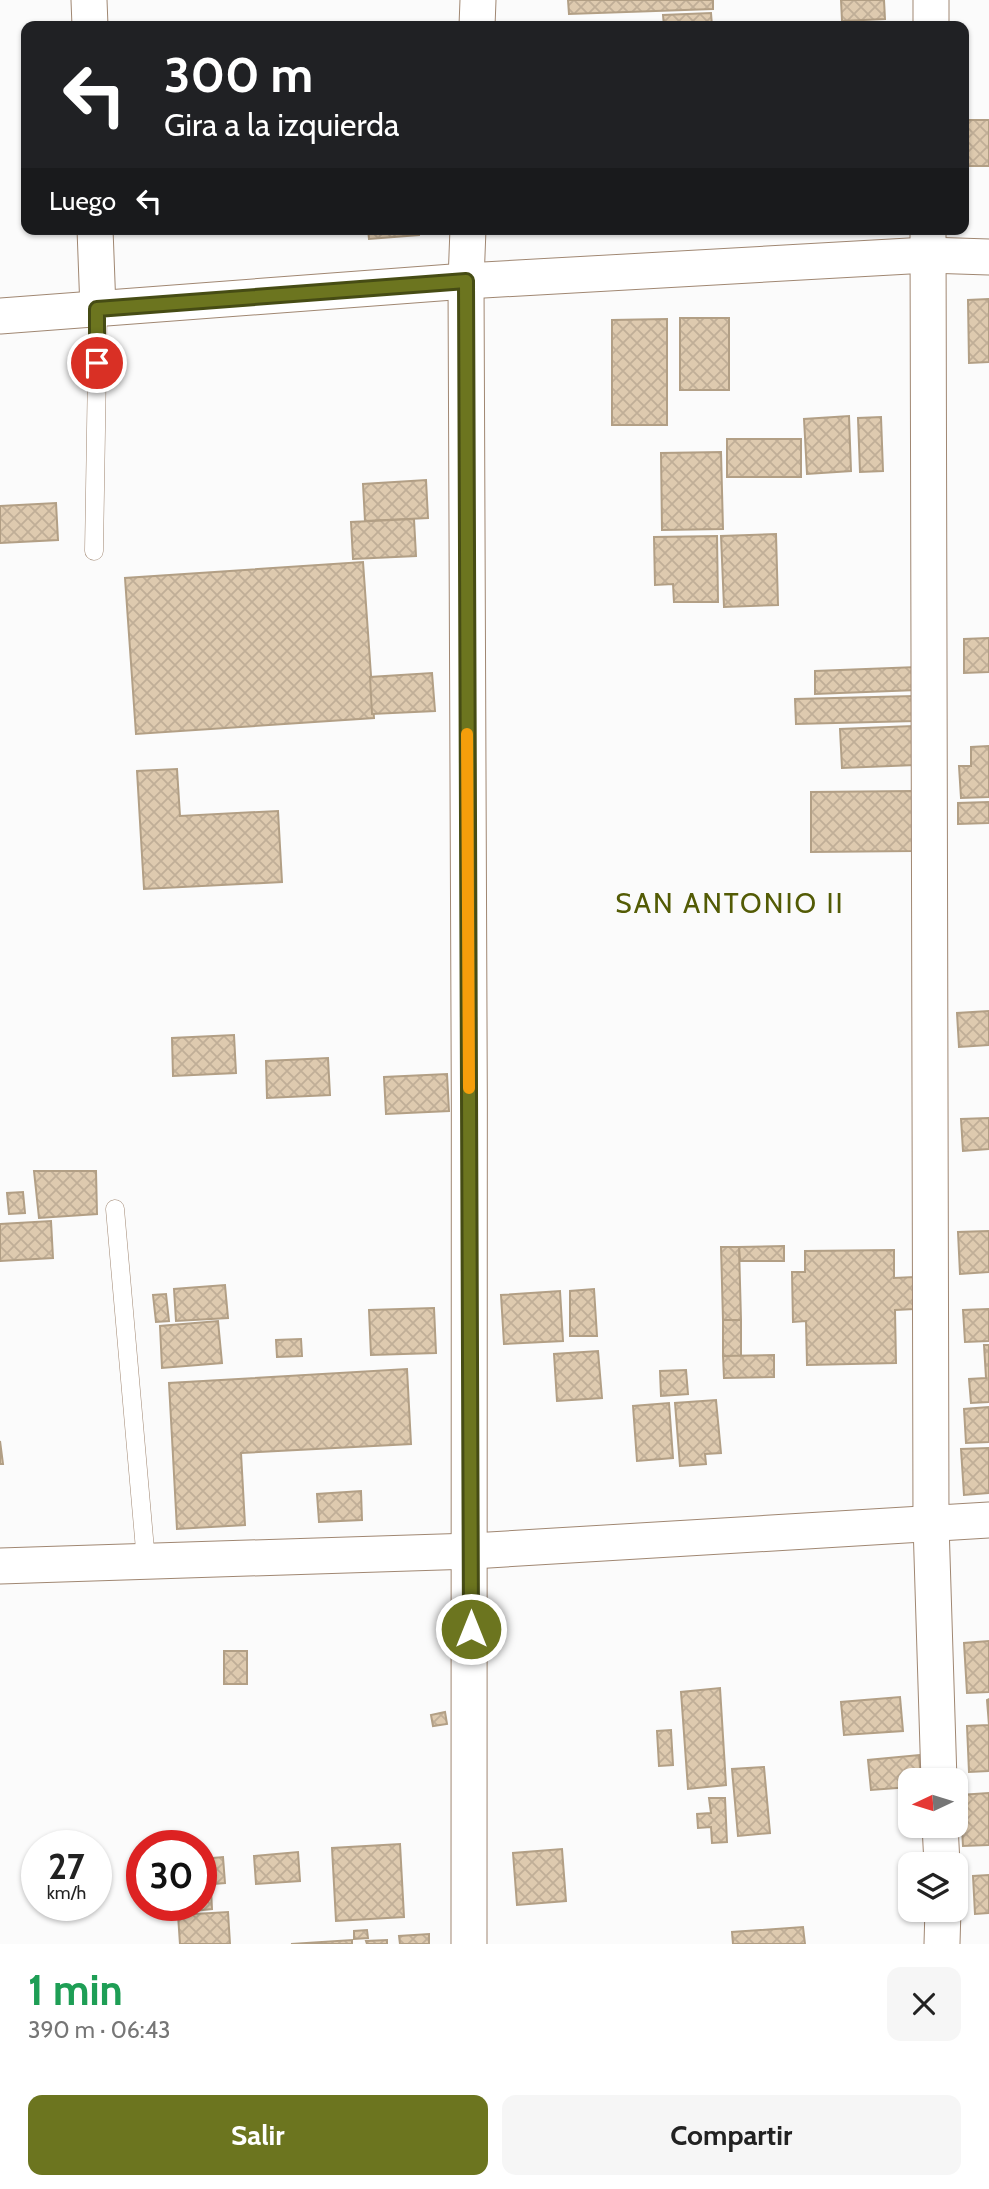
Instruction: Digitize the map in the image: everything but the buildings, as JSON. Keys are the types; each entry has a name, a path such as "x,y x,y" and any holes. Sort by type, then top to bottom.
{"street":[{"path":"89,0 89,21"},
{"path":"477,21 478,0"},
{"path":"931,0 931,21"},
{"path":"95,235 97,309"},
{"path":"468,235 472,1551 469,1944"},
{"path":"0,316 466,281 927,242 989,257"},
{"path":"927,242 931,1524 939,1768"},
{"path":"0,1566 472,1551 989,1520"},
{"path":"943,1922 943,1944"}],"lane":[{"path":"94,551 97,309"},
{"path":"115,1209 146,1562"}],"slow traffic":[{"path":"467,734 469,1088"}],"district":[{"name":"SAN ANTONIO II","path":"730,903"}],"route":[{"path":"97,363 97,309 466,281 471,1629"}]}
